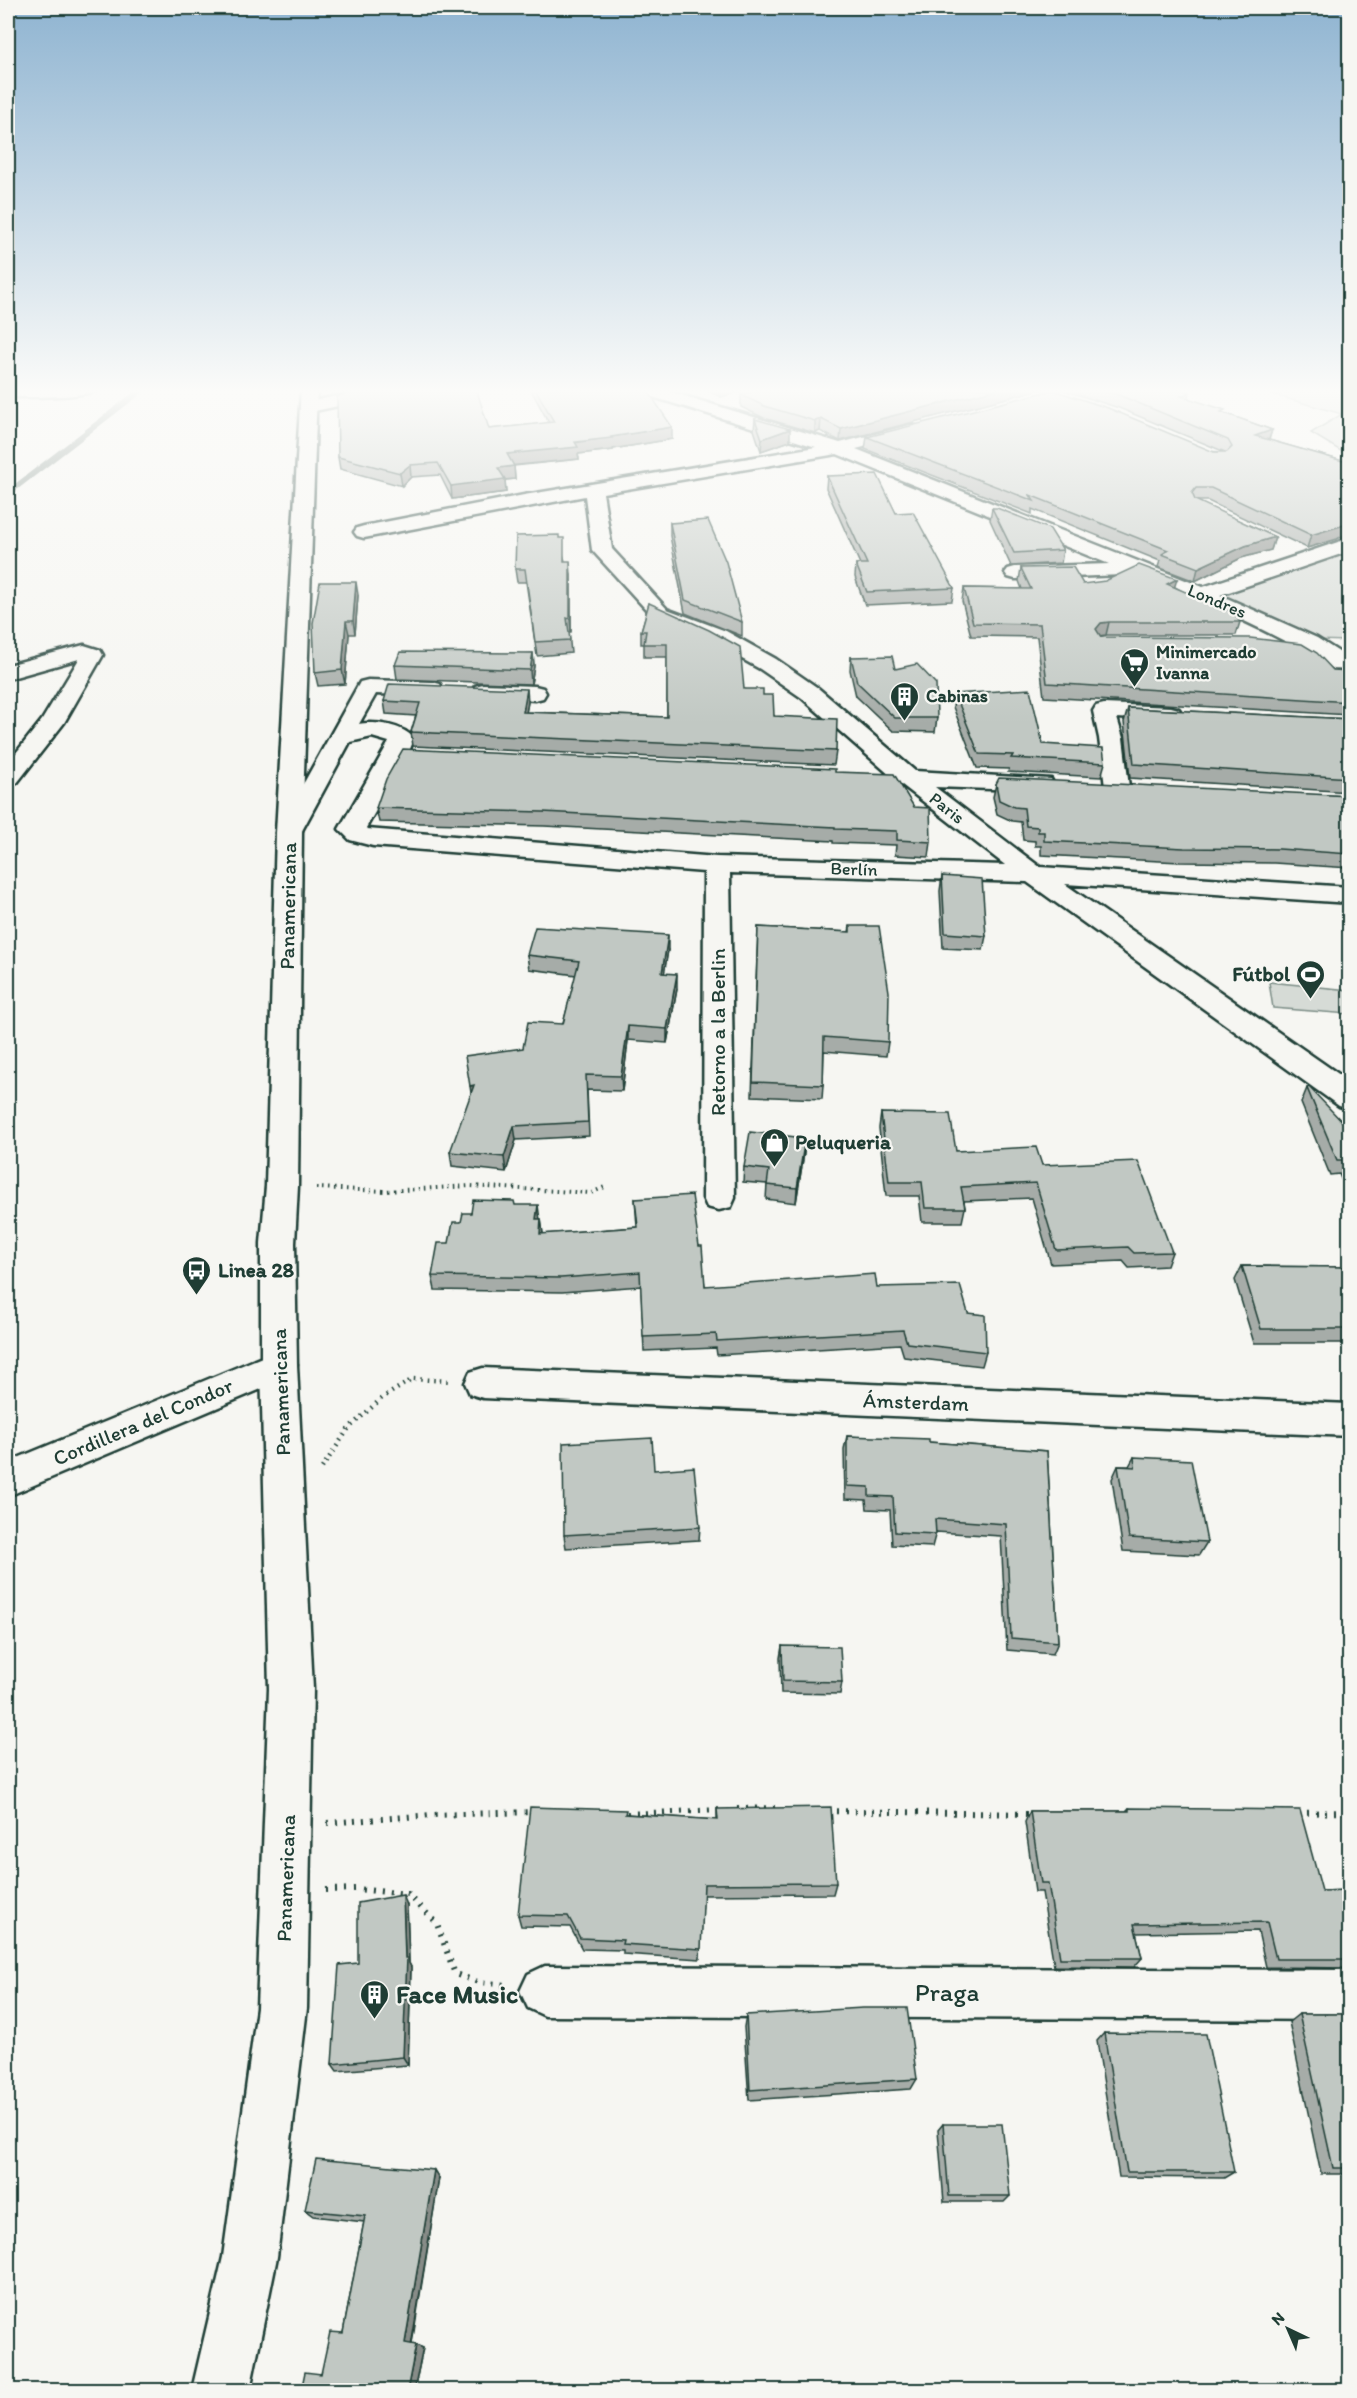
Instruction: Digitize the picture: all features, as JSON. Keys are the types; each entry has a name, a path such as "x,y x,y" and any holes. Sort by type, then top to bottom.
{"street":[{"name":"Panamericana","path":"220,2391 252,2245 282,2008 291,1689 279,1365 278,1242 282,1186 289,833 304,500"},
{"path":"364,532 543,500"},
{"name":"Paris","path":"594,500 602,550 660,613 718,636 768,664 810,693 908,778 1033,874 1350,1098"},
{"name":"Londres","path":"968,500 1202,594 1309,643 1350,669"},
{"path":"1202,594 1350,544"},
{"path":"1287,548 1308,558"},
{"path":"1015,573 1137,568"},
{"path":"1257,643 1350,645"},
{"path":"8,672 84,651 92,655 52,723 8,778"},
{"path":"289,833 368,687 535,693"},
{"path":"872,776 1105,787 1111,738 1104,711 1198,716"},
{"name":"Berlín","path":"341,737 378,729 402,739 407,755 352,829 358,835 717,865 1033,874 1350,895"},
{"name":"Retorno a la Berlin","path":"717,865 718,1198"},
{"name":"Cordillera del Condor","path":"8,1479 279,1365"},
{"name":"Ámsterdam","path":"483,1383 1350,1420"},
{"name":"Praga","path":"545,1991 1350,1995"}],"path":[{"path":"282,1186 385,1191 470,1186 591,1193 607,1186"},
{"path":"286,1517 349,1428 382,1398 413,1379 483,1383"},
{"path":"616,1815 734,1810 750,1807 784,1809"},
{"path":"818,1810 874,1813 1037,1814"},
{"path":"287,1826 432,1815 539,1812"},
{"path":"1294,1813 1350,1812"},
{"path":"285,1891 356,1889 408,1894 437,1924 454,1974 478,1982 545,1991"}],"shaded area":[{"path":"1349,547 1349,641 1315,640 1213,594"},
{"name":"Fútbol","path":"1269,982 1349,990 1349,1014 1273,1008"}],"building":[{"path":"838,500 890,500 896,513 913,512 954,588 867,592 856,564 867,564"},
{"path":"1042,500 1195,500 1275,537 1245,546 1198,568 1162,554 1168,550"},
{"path":"1236,500 1350,500 1350,522 1311,535"},
{"path":"992,508 1050,529 1063,550 1014,553"},
{"path":"708,520 726,562 742,622 685,600 670,523"},
{"path":"559,535 559,538 564,538 564,561 570,561 570,619 567,618 570,640 535,642 525,569 515,569 516,536"},
{"path":"1139,565 1177,579 1167,584 1234,613 1240,622 1109,622 1101,623 1096,629 1101,637 1250,638 1302,644 1317,653 1333,670 1350,671 1350,702 1047,683 1040,624 973,623 964,588 1031,589 1021,568 1073,567 1083,584 1105,581"},
{"path":"320,582 356,582 353,621 346,621 342,670 315,673 313,623"},
{"path":"649,603 709,630 740,647 744,689 763,689 763,695 773,695 774,716 837,719 836,751 411,732 420,703 384,701 389,684 527,689 523,712 667,717 667,644 644,644 646,631 641,631"},
{"path":"400,652 533,653 530,670 395,665"},
{"path":"892,656 895,669 917,664 936,684 937,718 895,718 857,682 851,657"},
{"path":"1030,689 1043,744 1103,748 1105,763 979,754 955,694"},
{"path":"1128,708 1350,719 1350,778 1134,764"},
{"path":"403,749 835,769 835,772 894,774 914,807 930,808 931,842 897,840 897,831 835,829 835,827 543,812 376,808 386,779"},
{"path":"999,778 1350,796 1350,854 1279,849 1184,848 1044,841 1044,832 1038,832 1038,827 1026,826 1024,808 1014,807 999,800 996,784"},
{"path":"942,876 982,879 986,936 945,933"},
{"path":"850,926 879,926 889,992 888,1042 824,1037 823,1085 753,1082 758,927 850,932"},
{"path":"535,927 668,935 662,973 677,974 667,1029 628,1026 621,1076 586,1075 588,1122 514,1126 504,1157 450,1152 474,1085 470,1086 465,1056 523,1048 528,1022 563,1024 579,961 527,955"},
{"path":"1309,1087 1350,1130 1350,1167 1346,1160 1337,1160 1307,1088"},
{"path":"881,1113 950,1114 956,1151 1036,1147 1042,1165 1138,1161 1172,1252 1134,1253 1128,1247 1056,1250 1036,1183 961,1187 965,1208 925,1208 922,1182 889,1182"},
{"name":"Peluqueria","path":"750,1132 805,1138 797,1188 767,1185 769,1170 744,1167"},
{"path":"692,1195 699,1246 702,1246 705,1286 875,1274 877,1287 960,1285 968,1313 985,1315 986,1352 907,1343 903,1330 717,1341 716,1334 643,1337 640,1272 561,1278 432,1276 438,1243 449,1243 453,1222 461,1222 463,1213 471,1213 473,1200 514,1201 515,1205 538,1205 536,1219 541,1219 540,1234 638,1227 635,1199"},
{"path":"1242,1266 1350,1267 1350,1329 1261,1329"},
{"path":"847,1436 929,1439 929,1442 1047,1451 1058,1642 1011,1638 1006,1524 935,1519 936,1534 895,1532 893,1497 869,1496 869,1487 847,1486"},
{"path":"652,1438 654,1470 694,1467 700,1527 564,1535 563,1443"},
{"path":"1134,1457 1191,1460 1207,1542 1129,1538 1118,1466 1135,1467"},
{"path":"782,1646 840,1647 842,1682 783,1681"},
{"path":"530,1807 626,1810 625,1814 718,1820 717,1809 831,1807 836,1883 704,1884 701,1949 622,1944 623,1940 580,1938 568,1916 518,1915"},
{"path":"1129,1808 1300,1810 1322,1891 1350,1890 1350,1959 1276,1959 1267,1922 1134,1924 1142,1958 1060,1958 1048,1883 1041,1883 1030,1811 1129,1811"},
{"path":"403,1895 405,1958 407,1958 403,2057 332,2064 339,1965 358,1963 358,1903"},
{"path":"863,2008 907,2008 917,2079 750,2090 746,2015"},
{"path":"1299,2014 1350,2014 1350,2168 1333,2168"},
{"path":"1104,2033 1206,2034 1234,2172 1127,2172"},
{"path":"943,2124 1002,2124 1010,2196 949,2196"},
{"path":"316,2159 434,2170 405,2343 416,2345 407,2391 301,2391 305,2372 321,2374 330,2332 343,2333 365,2216 305,2210"}],"place":[{"name":"Minimercado Ivanna","path":"1135,688"},
{"name":"Cabinas","path":"905,722"},
{"name":"Fútbol","path":"1311,1000"},
{"name":"Peluqueria","path":"774,1168"},
{"name":"Linea 28","path":"197,1296"},
{"name":"Face Music","path":"375,2020"}]}
